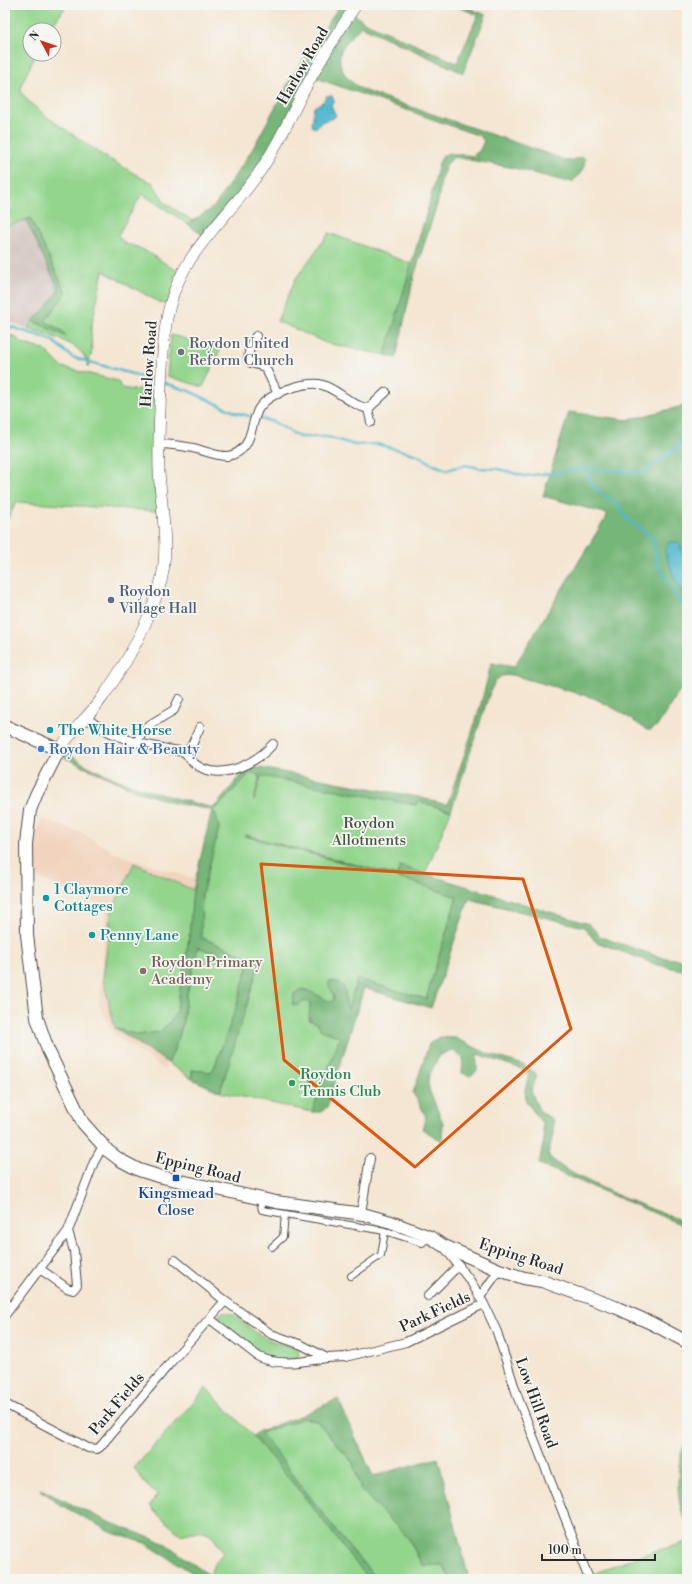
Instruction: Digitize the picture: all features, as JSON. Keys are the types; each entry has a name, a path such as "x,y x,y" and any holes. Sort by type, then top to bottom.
{"main road":[{"path":"5,726 59,750"},
{"name":"Epping Road","path":"59,750 30,810 26,844 26,921 31,973 37,1018 48,1050 83,1123 103,1146 120,1160 140,1170 158,1176 260,1199 361,1213 391,1222 430,1238 442,1245 499,1270 524,1278 542,1281 604,1302 687,1342"}],"street":[{"name":"Harlow Road","path":"59,750 104,695 133,646 160,587 164,550 159,471 162,361 170,304 180,274 199,247 240,199 261,171 304,91 356,5"},
{"path":"256,336 250,346 248,360 251,363 265,366 278,394"},
{"path":"159,444 193,448 227,456 239,452 247,444 252,433 254,419 260,407 270,398 303,385 318,384 329,387 355,404 368,409"},
{"path":"368,409 386,392"},
{"path":"368,409 371,422"},
{"path":"136,743 146,727 174,710 179,699"},
{"path":"86,718 104,730 136,743 185,752 190,760 204,769 215,772 242,768 265,753 274,744"},
{"path":"185,752 191,747 200,727"},
{"path":"5,1314 68,1231 94,1162 103,1146"},
{"path":"361,1213 370,1158"},
{"path":"260,1199 262,1210 385,1231 422,1243 430,1238"},
{"path":"272,1247 283,1237 285,1214"},
{"path":"40,1269 67,1288 73,1290 77,1285 74,1251 68,1231"},
{"path":"351,1276 380,1254 385,1231"},
{"name":"Low Hill Road","path":"442,1245 459,1265 482,1300 496,1332 518,1398 589,1579"},
{"path":"175,1260 225,1301 271,1334 302,1345 327,1358"},
{"path":"428,1296 459,1265"},
{"path":"482,1300 499,1270"},
{"name":"Park Fields","path":"210,1319 259,1357 267,1361 277,1363 300,1362 345,1357 406,1342 482,1300"},
{"name":"Park Fields","path":"5,1404 88,1448 97,1449 225,1301"},
{"path":"300,1362 303,1353 302,1345"}],"highlighted area":[{"path":"261,864 523,879 571,1029 415,1167 284,1060"}],"shaded area":[{"path":"26,220 59,290 28,328 5,321 5,227"},
{"name":"Roydon Primary Academy","path":"42,819 85,834 112,850 111,852 200,881 191,938 165,1070 114,1035 99,1005 107,907 33,876 35,835"}],"green space":[{"path":"5,5 67,5 55,22 22,22 22,62 32,62 22,83 21,92 28,101 47,117 104,156 153,183 165,203 193,221 188,224 142,194 118,235 125,244 132,245 146,251 180,272 168,305 159,302 103,271 91,329 92,351 88,367 85,357 70,344 28,328 33,321 63,335 62,331 45,321 66,293 30,218 5,227"},
{"path":"340,5 356,5 352,12 364,22 457,63 478,15 453,5 462,5 486,15 463,73 361,26 341,51 340,64 342,70 354,84 365,91 568,161 583,157 585,159 581,172 573,181 564,181 514,168 454,157 446,165 441,180 438,201 414,276 396,358 385,355 429,204 439,163 443,156 448,153 473,156 480,150 484,141 480,136 313,77 261,171 206,238 188,224 214,207 252,150 290,80"},
{"path":"30,218 66,293 45,321 62,331 67,337 33,321 48,305 59,290 26,220"},
{"path":"329,233 412,264 385,355 326,343 277,321 296,278"},
{"path":"171,335 221,348 203,387 167,376"},
{"path":"5,336 14,336 22,343 45,350 62,367 118,381 121,388 135,390 147,386 160,388 157,511 16,502 5,524"},
{"path":"687,405 687,679 658,725 651,730 647,730 619,711 594,698 512,675 501,676 494,683 489,695 451,811 417,801 416,805 261,776 254,801 260,776 250,773 218,807 212,809 216,815 219,828 202,894 201,937 260,962 220,1092 192,1079 192,1070 211,1072 214,1068 235,1011 248,967 198,947 186,996 182,1026 175,1048 168,1063 115,1028 137,1035 159,1032 169,1023 176,1013 189,938 193,890 212,810 174,803 137,791 59,755 63,749 83,763 132,785 214,808 247,768 260,768 418,797 447,805 477,717 491,663 514,667 608,514 543,496 569,412 627,420"},
{"name":"Roydon Allotments","path":"250,773 415,805 417,801 451,811 425,874 400,867 397,876 245,835 397,877 457,896 426,999 357,979 340,1037 312,1112 220,1092 259,962 200,937 202,894 219,828 216,815 212,809"},
{"path":"245,835 397,876 400,866 589,924 601,937 660,957 687,961 687,971 658,965 596,942 584,927 469,899 431,1008 364,988 327,1107 321,1112 312,1112 340,1037 321,1030 318,1024 309,1020 310,1002 303,1001 298,1006 292,1004 294,994 302,989 310,991 332,1002 334,998 329,981 336,982 344,987 348,1009 357,979 426,999 457,897 397,877 244,836"},
{"path":"134,863 193,890 189,938 176,1013 169,1023 159,1032 137,1035 115,1028 103,979 111,913"},
{"path":"198,947 248,967 235,1011 214,1068 211,1072 192,1070 192,1079 168,1063 182,1026 187,994"},
{"path":"440,1037 455,1038 491,1055 524,1065 537,1075 531,1091 539,1110 553,1120 553,1134 548,1155 570,1172 605,1189 685,1222 687,1220 687,1227 539,1164 544,1140 542,1123 526,1101 525,1090 529,1074 519,1068 477,1054 477,1071 470,1076 462,1073 463,1058 452,1050 440,1055 429,1075 428,1083 430,1092 443,1123 442,1141 422,1129 426,1117 413,1093 429,1044"},
{"path":"223,1312 233,1315 264,1337 299,1349 298,1358 267,1361 218,1322 219,1315"},
{"path":"206,1388 253,1436 283,1470 370,1579 214,1579 210,1575 214,1564 223,1553 215,1540 206,1533 201,1532 181,1535 154,1511 150,1505 157,1495 145,1484 134,1468"},
{"path":"338,1399 373,1476 438,1458 469,1579 450,1579 443,1565 422,1565 409,1539 361,1490 353,1463 317,1421 304,1418 261,1433 351,1550 377,1579 369,1579 308,1501 253,1436 259,1431 300,1416"},
{"path":"304,1418 317,1421 353,1463 361,1490 409,1539 422,1565 443,1565 450,1579 377,1579 351,1550 260,1433"},
{"path":"687,1441 687,1489 684,1491 684,1495 687,1522 679,1501 678,1473 681,1454"},
{"path":"40,1489 109,1522 166,1544 214,1579 202,1579 145,1543 113,1533 59,1504"},
{"path":"687,1542 687,1579 589,1579 588,1576 645,1554"}],"water":[{"path":"326,96 332,96 334,100 331,105 336,116 322,122 314,128 311,121 313,119 314,107 324,101"},
{"path":"669,542 679,542 687,566 687,594 684,596 674,578 665,551"}],"waterway":[{"path":"5,325 52,340 72,357 157,381"},
{"path":"164,383 189,391 237,413 274,422 299,437 328,437 355,445 377,444 418,455 432,464 447,470 465,465 479,468 498,469 525,476 586,469 644,472 679,446 687,424"},
{"path":"586,469 593,487 618,505 629,521 652,537 658,566 687,615"}],"place":[{"name":"Roydon United Reform Church","path":"181,352"},
{"name":"Roydon Village Hall","path":"111,600"},
{"name":"The White Horse","path":"50,730"},
{"name":"Roydon Hair & Beauty","path":"41,749"},
{"name":"1 Claymore Cottages","path":"46,898"},
{"name":"Penny Lane","path":"92,935"},
{"name":"Roydon Primary Academy","path":"143,971"},
{"name":"Roydon Tennis Club","path":"292,1083"},
{"name":"Kingsmead Close","path":"176,1178"}]}
